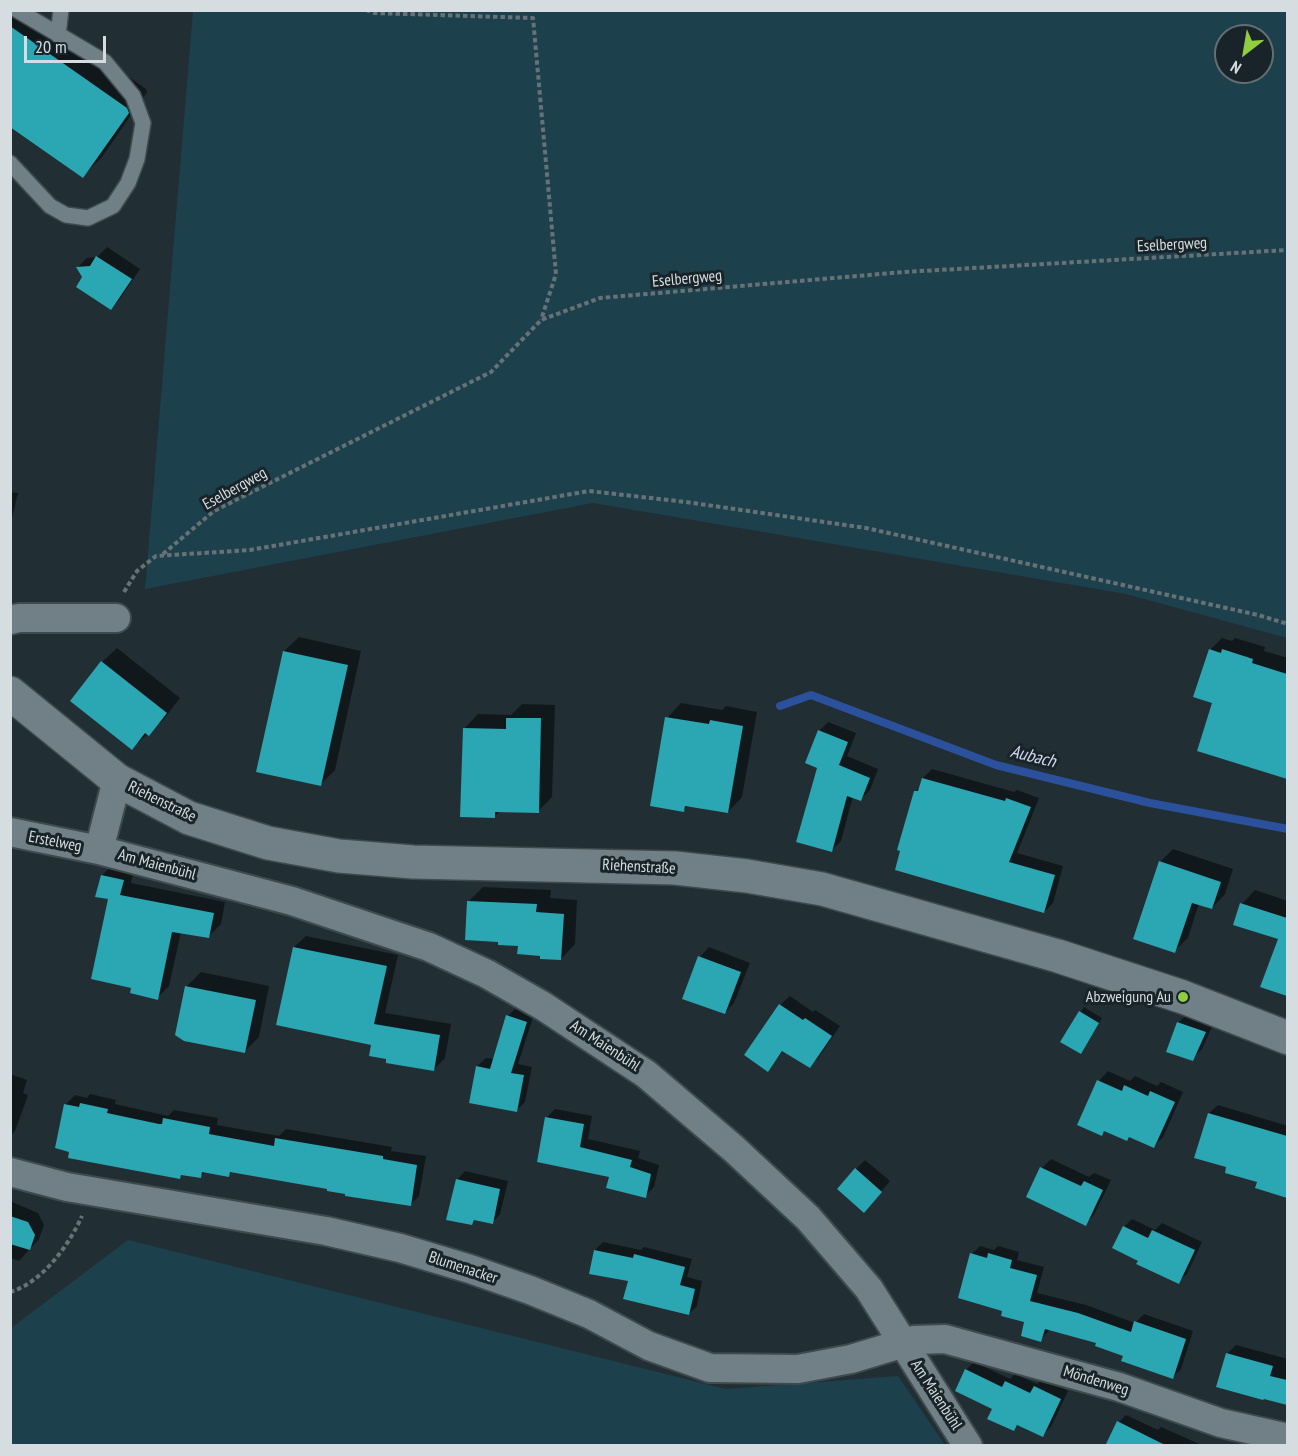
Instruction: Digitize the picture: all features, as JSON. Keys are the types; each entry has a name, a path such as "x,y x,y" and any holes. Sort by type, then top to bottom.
{"street":[{"path":"10,620 19,618 116,618"},
{"name":"Riehenstraße","path":"10,693 117,780 189,818 268,843 339,856 413,862 675,868 747,876 822,889 1068,959 1183,997 1287,1038"},
{"name":"Erstelweg","path":"10,832 99,850 117,780"},
{"name":"Am Maienbühl","path":"99,850 292,901 429,947 487,974 543,1006 646,1074 734,1149 808,1218 869,1289 969,1446"},
{"name":"Blumenacker","path":"10,1172 67,1187 326,1231 400,1248 530,1290 589,1314 650,1346 710,1368 798,1370 851,1359 903,1343"},
{"name":"Möndenweg","path":"903,1343 927,1338 945,1339 1119,1387 1221,1423 1287,1438"}],"lane":[{"path":"10,163 50,206 66,215 88,218 113,206 128,183 137,159 143,123 133,96 105,62 17,10"},
{"path":"58,35 61,10"}],"path":[{"path":"366,10 375,13 533,18 556,274 541,320"},
{"name":"Eselbergweg","path":"116,618 118,603 137,571 156,556 162,555 214,511 491,372 541,320 600,298 904,272 1287,250"},
{"path":"162,555 250,550 589,491 686,502 866,528 1258,615 1287,624"},
{"path":"10,1292 21,1289 56,1260 78,1226 94,1191"}],"shaded area":[{"path":"193,11 1287,11 1287,638 1126,594 593,503 145,589"},
{"path":"128,1240 726,1389 898,1376 945,1445 11,1445 11,1328"}],"building":[{"path":"10,26 127,108 129,113 83,178 10,127"},
{"path":"96,256 132,279 111,310 76,287 82,277 76,267 90,266"},
{"path":"1209,649 1221,653 1222,649 1253,659 1252,663 1287,674 1287,779 1197,751 1212,703 1193,697"},
{"path":"283,651 348,665 321,786 256,772"},
{"path":"101,661 167,713 149,736 145,733 132,750 70,701"},
{"path":"665,717 709,724 710,720 743,726 728,813 685,806 684,812 650,806"},
{"path":"506,718 541,718 539,813 495,812 495,818 460,817 463,728 506,729"},
{"path":"818,730 848,742 839,765 870,778 861,801 847,796 832,852 796,842 817,768 805,763"},
{"path":"922,778 1005,801 1006,798 1031,807 1009,862 1055,875 1044,913 895,870 900,851 897,850 914,791 918,791"},
{"path":"1159,861 1221,882 1212,909 1192,903 1175,953 1133,939"},
{"path":"101,875 124,880 120,895 214,913 209,938 172,932 158,1000 130,993 131,988 91,979 108,899 95,897"},
{"path":"467,901 537,904 536,912 564,914 561,960 540,959 540,956 517,954 518,946 465,940"},
{"path":"1240,903 1287,918 1287,996 1260,987 1278,939 1233,925"},
{"path":"293,947 387,966 374,1024 440,1035 434,1071 386,1063 386,1059 369,1056 371,1045 276,1025"},
{"path":"698,956 741,972 725,1014 682,999"},
{"path":"185,986 256,1000 245,1053 184,1041 175,1035"},
{"path":"779,1004 832,1036 810,1068 782,1051 768,1072 744,1055"},
{"path":"1079,1011 1099,1023 1081,1054 1060,1042"},
{"path":"506,1015 527,1022 511,1073 524,1075 517,1112 469,1103 476,1066 490,1069"},
{"path":"1177,1022 1206,1032 1193,1061 1166,1052"},
{"path":"1097,1080 1122,1091 1124,1085 1148,1096 1150,1091 1175,1102 1154,1148 1129,1137 1127,1141 1104,1131 1102,1136 1077,1125"},
{"path":"80,1103 108,1109 107,1113 159,1124 162,1124 163,1118 210,1127 209,1134 274,1146 275,1138 383,1156 383,1159 417,1165 411,1206 345,1196 345,1194 327,1191 327,1189 230,1172 229,1177 202,1172 201,1178 181,1175 180,1179 68,1158 69,1152 55,1148 64,1104 79,1107"},
{"path":"1208,1113 1287,1136 1287,1198 1255,1188 1257,1182 1225,1173 1226,1167 1194,1158"},
{"path":"545,1117 584,1124 580,1147 632,1160 630,1167 651,1174 646,1198 606,1188 609,1177 537,1162"},
{"path":"1040,1167 1081,1186 1084,1181 1103,1190 1086,1226 1026,1197"},
{"path":"855,1168 882,1192 864,1213 837,1189"},
{"path":"456,1179 500,1189 493,1224 474,1220 472,1225 446,1220"},
{"path":"10,1216 28,1222 35,1235 30,1250 10,1244"},
{"path":"1123,1226 1148,1238 1152,1230 1195,1250 1179,1284 1136,1264 1138,1261 1112,1248"},
{"path":"594,1250 633,1258 634,1254 685,1267 680,1285 695,1289 689,1315 623,1299 628,1281 589,1274"},
{"path":"970,1253 987,1258 988,1253 1012,1260 1010,1268 1037,1275 1030,1301 1078,1313 1131,1332 1134,1321 1186,1339 1173,1379 1121,1361 1123,1356 1095,1346 1096,1343 1045,1329 1041,1342 1021,1336 1024,1322 1001,1316 1002,1311 958,1298"},
{"path":"1226,1353 1273,1366 1270,1376 1287,1380 1287,1405 1216,1387"},
{"path":"965,1369 1002,1387 1005,1381 1030,1393 1034,1386 1061,1399 1043,1437 1017,1425 1014,1431 987,1419 992,1409 955,1391"},
{"path":"1117,1421 1167,1446 1105,1446"}],"waterway":[{"name":"Aubach","path":"780,706 811,695 996,765 1150,803 1288,829"}],"place":[{"name":"Abzweigung Au","path":"1183,997"}]}
